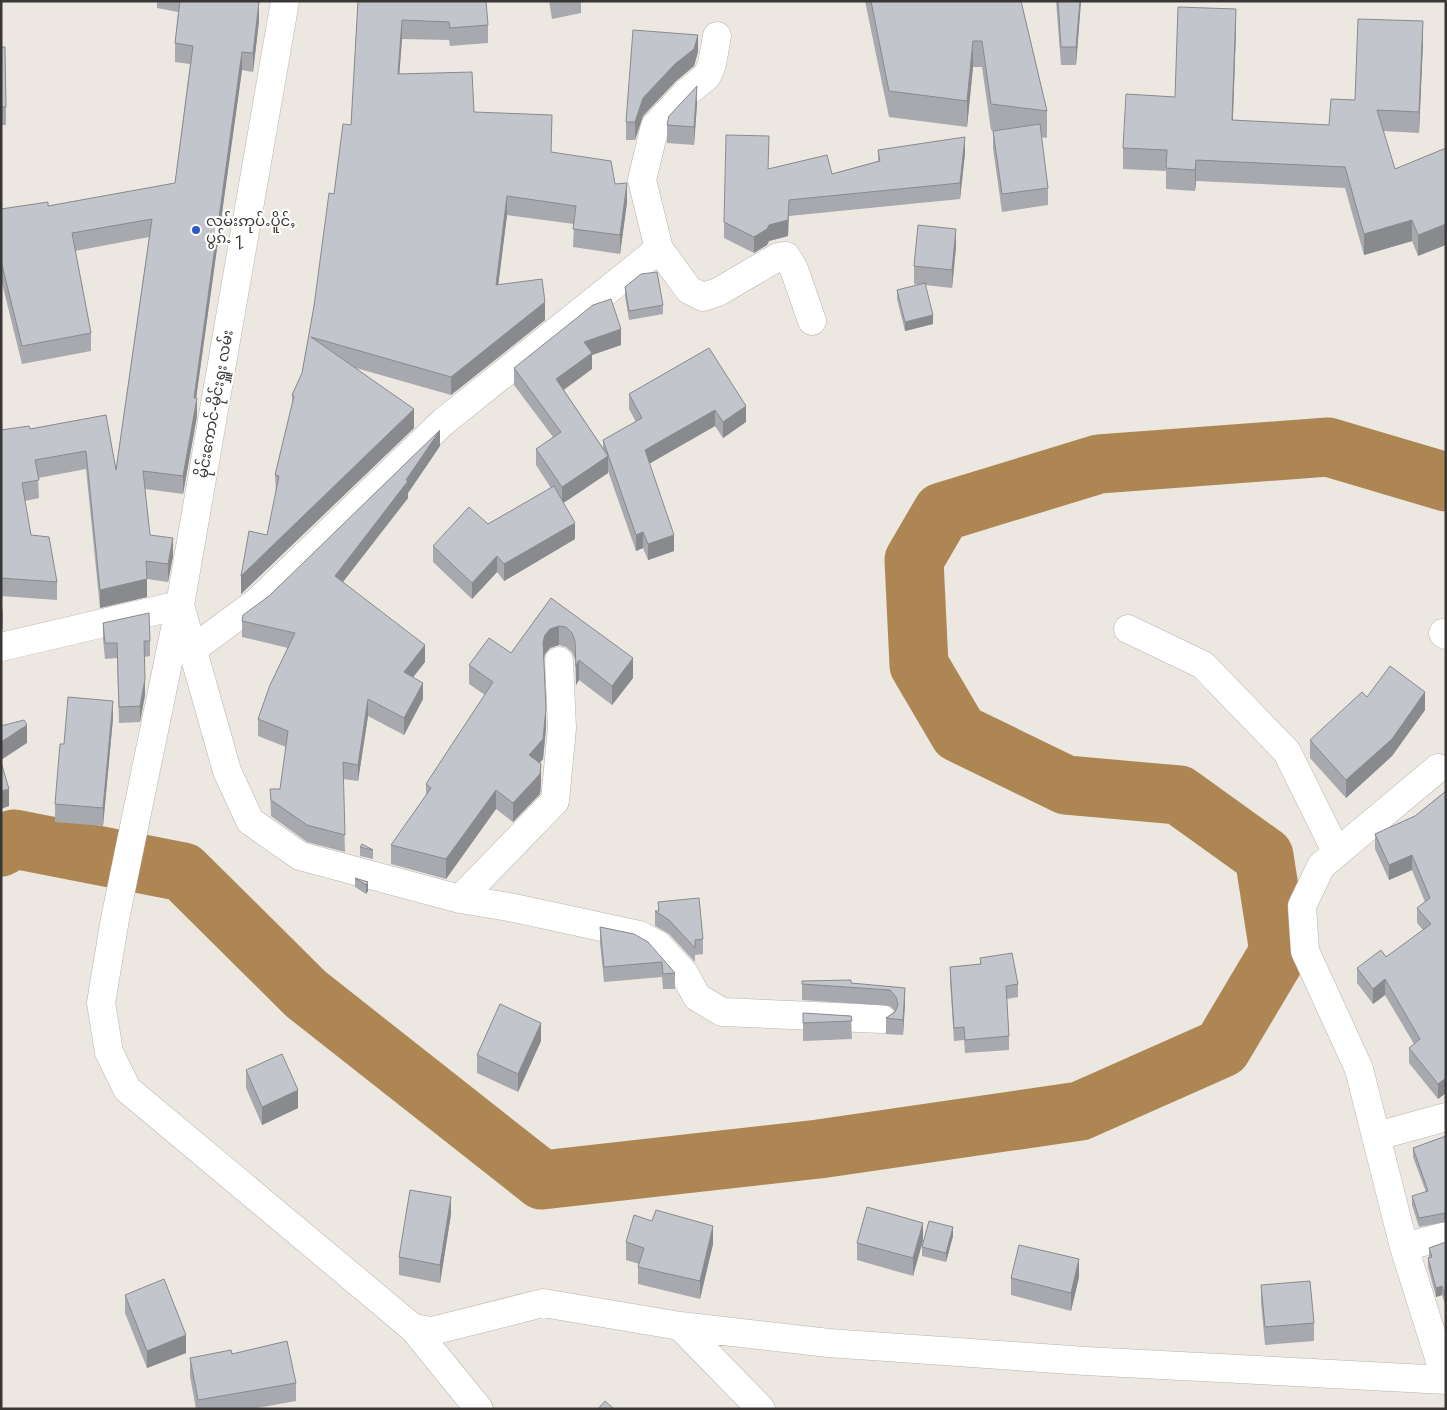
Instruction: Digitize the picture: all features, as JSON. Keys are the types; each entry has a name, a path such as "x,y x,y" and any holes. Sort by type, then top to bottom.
{"street":[{"name":"မိုင်းကောင်-မိုင်းရှူး လမ်း","path":"285,1 180,605 115,919 101,1003 109,1052 127,1089 413,1328 479,1409"},
{"path":"717,36 712,64 706,76 686,93 655,126 642,180 659,249 689,290 703,297 718,292 778,257 786,256 794,269 812,320"},
{"path":"193,649 258,601 443,422 659,249"},
{"path":"1,647 180,605 227,771 250,820 300,856 460,899 509,907 640,936 658,945 678,966 697,997 722,1012 882,1018"},
{"path":"1128,629 1204,665 1287,752 1337,853"},
{"path":"460,899 555,802 562,728 559,661"},
{"path":"413,1328 432,1331 543,1303 680,1326 839,1344 1085,1361 1446,1380 1404,1247 1359,1069 1305,951 1302,906 1321,866 1438,768"},
{"path":"1377,1136 1446,1117"},
{"path":"1404,1247 1446,1236"},
{"path":"680,1326 761,1409"}],"building":[{"path":"180,1 259,2 253,53 242,52 194,398 197,398 183,476 143,471 150,535 173,538 168,564 146,561 147,579 100,590 86,451 35,460 39,480 22,483 31,535 49,537 57,582 1,578 1,430 29,426 30,429 106,415 116,470 152,219 72,233 91,333 22,346 1,261 1,209 48,202 48,206 175,183 193,46 175,43"},
{"path":"358,1 486,1 488,25 450,28 449,22 402,20 398,74 472,72 474,112 552,115 551,152 611,161 615,184 627,183 620,235 573,229 576,206 507,196 496,285 542,279 545,302 451,377 311,337 414,409 241,576 249,531 267,535 279,476 275,475 294,396 292,395 302,373 314,306 329,193 334,194 343,124 351,125"},
{"path":"871,1 1021,1 1047,111 991,104 982,41 973,41 967,101 889,91"},
{"path":"1058,1 1080,1 1076,47 1061,47"},
{"path":"1178,7 1236,9 1232,120 1329,125 1331,99 1355,100 1358,19 1423,21 1419,112 1377,110 1395,169 1446,148 1446,224 1418,235 1412,220 1364,234 1345,167 1196,160 1195,170 1166,168 1167,150 1123,148 1126,94 1175,97"},
{"path":"633,30 698,35 694,49 675,64 643,98 635,122 626,122"},
{"path":"1,47 5,47 6,107 1,107"},
{"path":"697,86 694,127 667,125 669,116"},
{"path":"1040,124 1048,188 1002,194 993,131"},
{"path":"726,135 769,136 768,169 827,155 832,174 880,161 878,150 965,137 960,183 789,200 788,220 769,225 767,229 754,237 724,222"},
{"path":"918,225 956,229 952,270 914,266"},
{"path":"657,272 663,305 629,311 625,287 641,274"},
{"path":"925,283 933,315 905,322 897,290"},
{"path":"611,299 621,329 584,342 592,353 556,379 608,456 562,487 536,449 561,432 514,368 593,305"},
{"path":"709,348 746,406 723,422 715,410 645,450 674,535 648,544 643,532 636,535 603,440 642,418 629,394"},
{"path":"440,430 406,480 408,481 335,576 425,645 404,672 423,683 404,718 368,699 358,765 343,762 345,835 307,825 271,800 270,789 280,789 288,731 258,719 270,685 295,633 242,621 243,615 269,596"},
{"path":"554,486 575,523 504,564 497,556 472,583 433,546 469,507 488,524"},
{"path":"551,598 633,658 612,686 579,660 576,666 575,641 572,633 566,627 559,626 550,629 545,635 543,642 546,708 543,739 529,755 541,764 540,774 513,803 496,790 446,859 391,845 431,788 426,784 493,682 469,665 489,638 511,653"},
{"path":"149,613 150,641 144,641 145,679 140,706 119,707 117,643 105,643 103,623"},
{"path":"1390,666 1425,692 1392,739 1346,780 1310,740 1362,692 1367,697"},
{"path":"68,697 113,701 103,808 55,804 60,744 64,744"},
{"path":"24,720 27,725 1,742 1,726"},
{"path":"1,762 9,789 1,791"},
{"path":"1446,791 1446,1078 1438,1084 1409,1048 1420,1039 1385,979 1373,989 1357,968 1381,950 1386,957 1431,924 1417,908 1430,898 1412,855 1389,865 1375,834 1415,816"},
{"path":"362,844 373,850 360,847"},
{"path":"355,878 368,882 366,885"},
{"path":"699,898 703,939 695,940 695,948 669,920 655,911 659,911 658,902"},
{"path":"600,927 634,934 648,942 675,973 663,974 662,962 604,967"},
{"path":"1012,953 1018,984 1006,986 1009,1036 965,1040 964,1027 954,1028 950,967 981,964 980,958"},
{"path":"851,980 851,983 905,988 903,1020 886,1018 895,1012 898,1005 896,997 890,990 802,984 802,981"},
{"path":"500,1004 541,1023 518,1074 477,1055"},
{"path":"803,1013 851,1016 852,1021 803,1023"},
{"path":"282,1054 298,1090 262,1107 246,1070"},
{"path":"1446,1136 1446,1213 1419,1218 1412,1196 1428,1191 1413,1148"},
{"path":"410,1190 451,1197 440,1265 399,1257"},
{"path":"867,1207 923,1223 913,1258 857,1243"},
{"path":"656,1210 713,1226 700,1281 638,1267 644,1248 626,1242 634,1215 652,1221"},
{"path":"929,1221 953,1227 946,1253 922,1247"},
{"path":"1446,1242 1446,1298 1442,1286 1436,1288 1428,1258 1432,1257 1429,1248"},
{"path":"1019,1245 1079,1259 1071,1293 1011,1278"},
{"path":"164,1279 186,1335 147,1351 125,1295"},
{"path":"1310,1281 1314,1323 1265,1327 1261,1285"},
{"path":"287,1341 296,1383 198,1400 190,1358 231,1350 232,1354"},
{"path":"605,1401 614,1409 598,1409"}],"waterway":[{"path":"1,847 14,839 183,872 306,994 542,1180 819,1149 1080,1111 1222,1048 1279,952 1264,856 1179,795 1066,785 959,733 919,665 914,560 942,512 1099,464 1328,447 1446,482"}],"place":[{"name":"လုမ်းဢုပ်ႉပိူင်ႇ ပွၵ်ႉ ႑","path":"196,230"}]}
